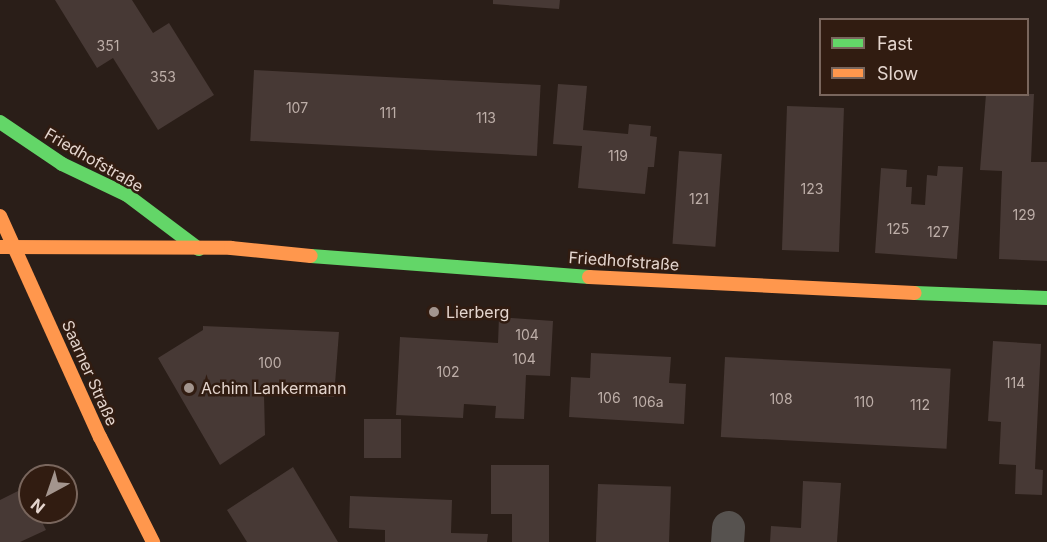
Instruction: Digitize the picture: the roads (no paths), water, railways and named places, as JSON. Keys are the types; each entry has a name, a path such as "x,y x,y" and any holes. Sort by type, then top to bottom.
{"street":[{"name":"Friedhofstraße","path":"0,122 62,164 127,195 199,249"},
{"name":"Saarner Straße","path":"0,216 100,437 153,542"},
{"name":"Friedhofstraße","path":"0,247 231,248 432,267 762,287 1047,298"}],"place":[{"name":"Lierberg","path":"434,312"},
{"name":"Achim Lankermann","path":"189,388"}]}
